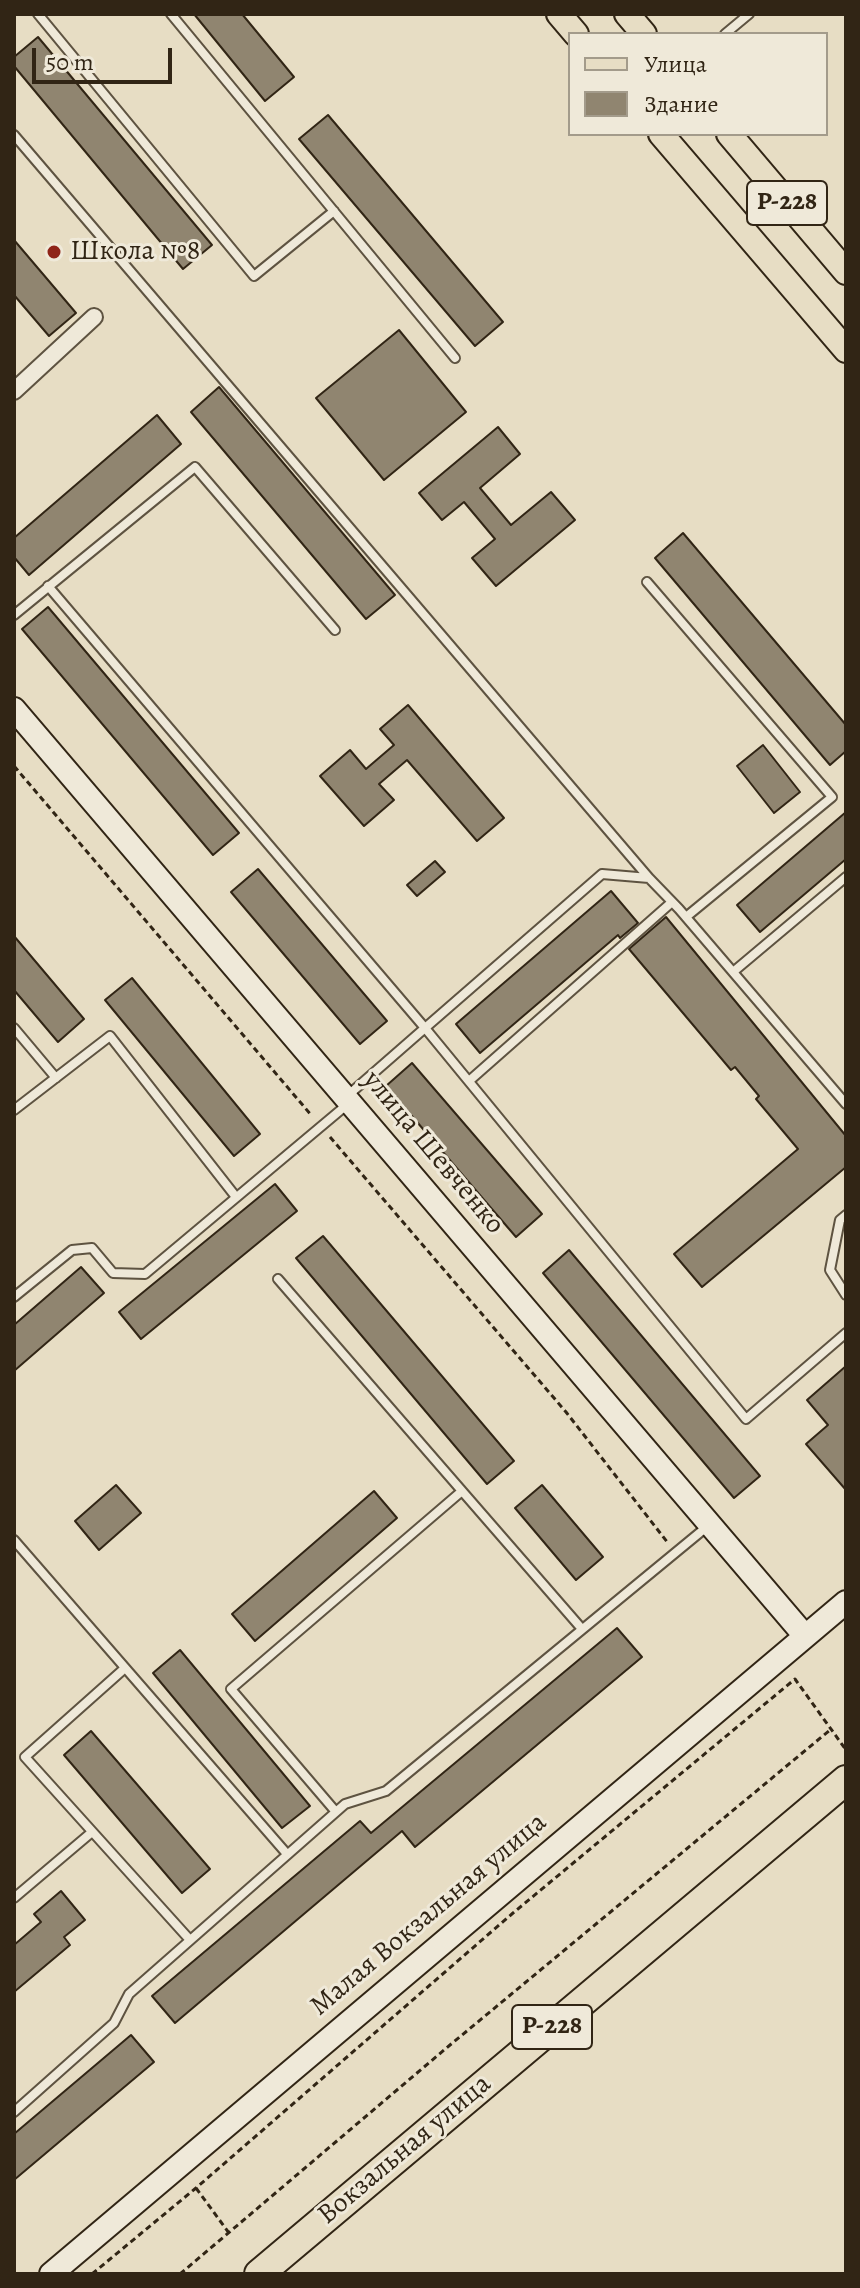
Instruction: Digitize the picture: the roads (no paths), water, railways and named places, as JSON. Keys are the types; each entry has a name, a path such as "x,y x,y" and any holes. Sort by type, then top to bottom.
{"highway":[{"name":"Вокзальная улица","path":"259,2274 846,1780"}],"main road":[{"path":"559,14 574,32"},
{"path":"663,136 846,350"},
{"name":"Р-228","path":"731,136 846,272"}],"street":[{"path":"14,391 94,317"},
{"name":"улица Шевченко","path":"14,709 805,1636"},
{"name":"Малая Вокзальная улица","path":"51,2274 846,1602"}],"lane":[{"path":"38,14 254,276 334,211"},
{"path":"171,14 455,358"},
{"path":"727,32 749,14"},
{"path":"14,135 846,1104"},
{"path":"14,615 195,467 335,630"},
{"path":"647,582 832,797 686,917"},
{"path":"48,586 425,1028 746,1419 846,1333"},
{"path":"14,1297 72,1250 92,1248 113,1273 145,1274 321,1127 425,1028 602,874 649,878"},
{"path":"733,972 846,877"},
{"path":"469,1081 672,902"},
{"path":"14,1028 56,1078"},
{"path":"14,1110 110,1036 236,1197"},
{"path":"846,1215 840,1220 830,1270 846,1295"},
{"path":"278,1279 582,1629"},
{"path":"336,1812 231,1689 462,1491"},
{"path":"14,2112 114,2023 129,1994 345,1804 386,1791 709,1524"},
{"path":"14,1540 287,1854"},
{"path":"125,1668 25,1757 190,1940"},
{"path":"14,1898 92,1832"}],"place":[{"name":"Школа №8","path":"54,252"}]}
